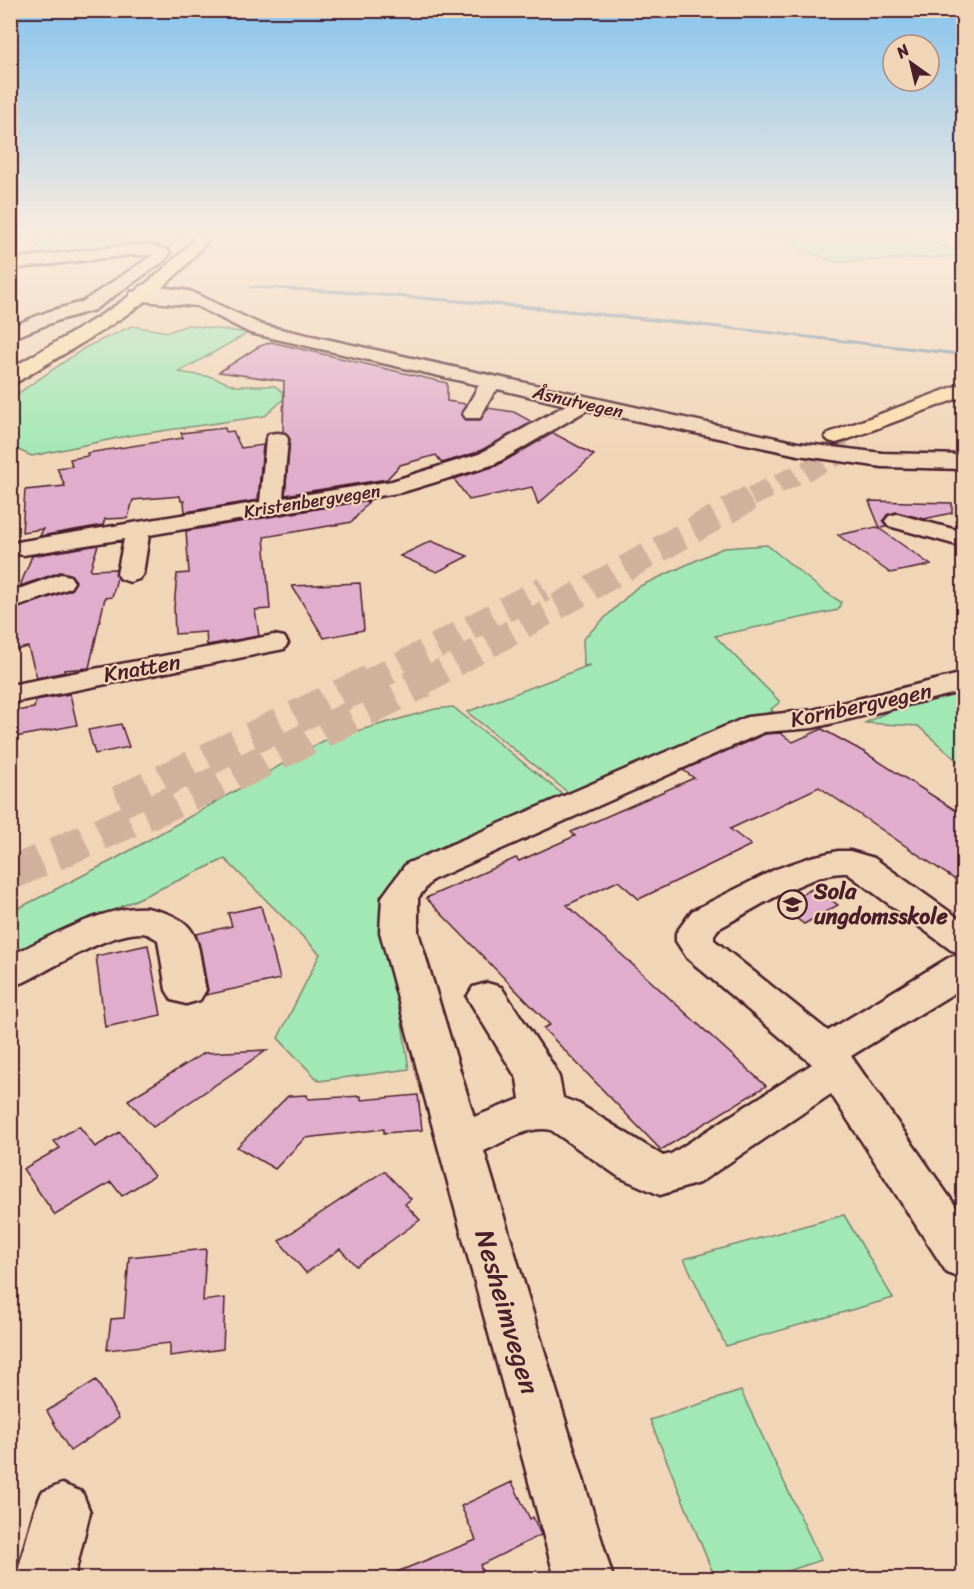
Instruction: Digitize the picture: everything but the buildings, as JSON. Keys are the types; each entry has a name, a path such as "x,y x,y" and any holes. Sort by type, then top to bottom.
{"main road":[{"path":"10,378 118,308"},
{"path":"836,436 963,389"},
{"path":"860,445 963,403"}],"street":[{"path":"10,334 53,316 80,308"},
{"name":"Åsnutvegen","path":"213,308 256,329 798,449 882,460 963,462"},
{"path":"473,414 484,391 493,382"},
{"name":"Kristenbergvegen","path":"23,548 395,487 487,459 584,403"},
{"path":"271,507 277,439"},
{"path":"897,521 963,540"},
{"path":"130,574 138,530"},
{"path":"10,601 62,582"},
{"name":"Knatten","path":"10,694 274,643"},
{"name":"Kornbergvegen","path":"431,1046 399,932 400,897 419,872 758,723 813,719 963,682"},
{"path":"963,941 861,866 849,862 837,862 806,870 705,920 695,933 694,941 700,949 831,1061 963,1258"},
{"path":"10,972 111,927 142,920 157,922 176,934 186,990"},
{"path":"460,1143 517,1117 543,1111 564,1116 635,1164 660,1176 683,1170 963,967"},
{"path":"487,997 538,1077 543,1111"},
{"name":"Nesheimvegen","path":"431,1046 584,1578"},
{"path":"45,1578 62,1512"}],"green space":[{"path":"188,325 248,333 179,372 212,377 236,386 275,386 287,396 265,416 127,436 32,456 11,447 10,399 86,347 132,326 168,332"},
{"path":"767,545 822,590 841,602 838,610 715,636 780,702 771,709 773,711 575,798 467,712 590,665 584,666 583,639 636,588 723,548"},
{"path":"963,687 963,766 918,726 865,723 920,696"},
{"path":"453,707 565,796 415,861 385,911 409,1069 319,1081 278,1038 320,954 225,859 11,957 11,912 115,859 325,740 435,709"},
{"path":"844,1215 893,1298 726,1346 684,1259"},
{"path":"741,1391 821,1560 767,1578 715,1578 650,1420"}],"waterway":[{"path":"539,308 964,355"}],"tunnel":[{"path":"751,497 860,445"},
{"path":"421,683 754,496"},
{"path":"369,682 544,589"},
{"path":"10,874 241,772 424,681"},
{"path":"119,802 369,682"}],"place":[{"name":"Sola ungdomsskole","path":"793,904"}]}
